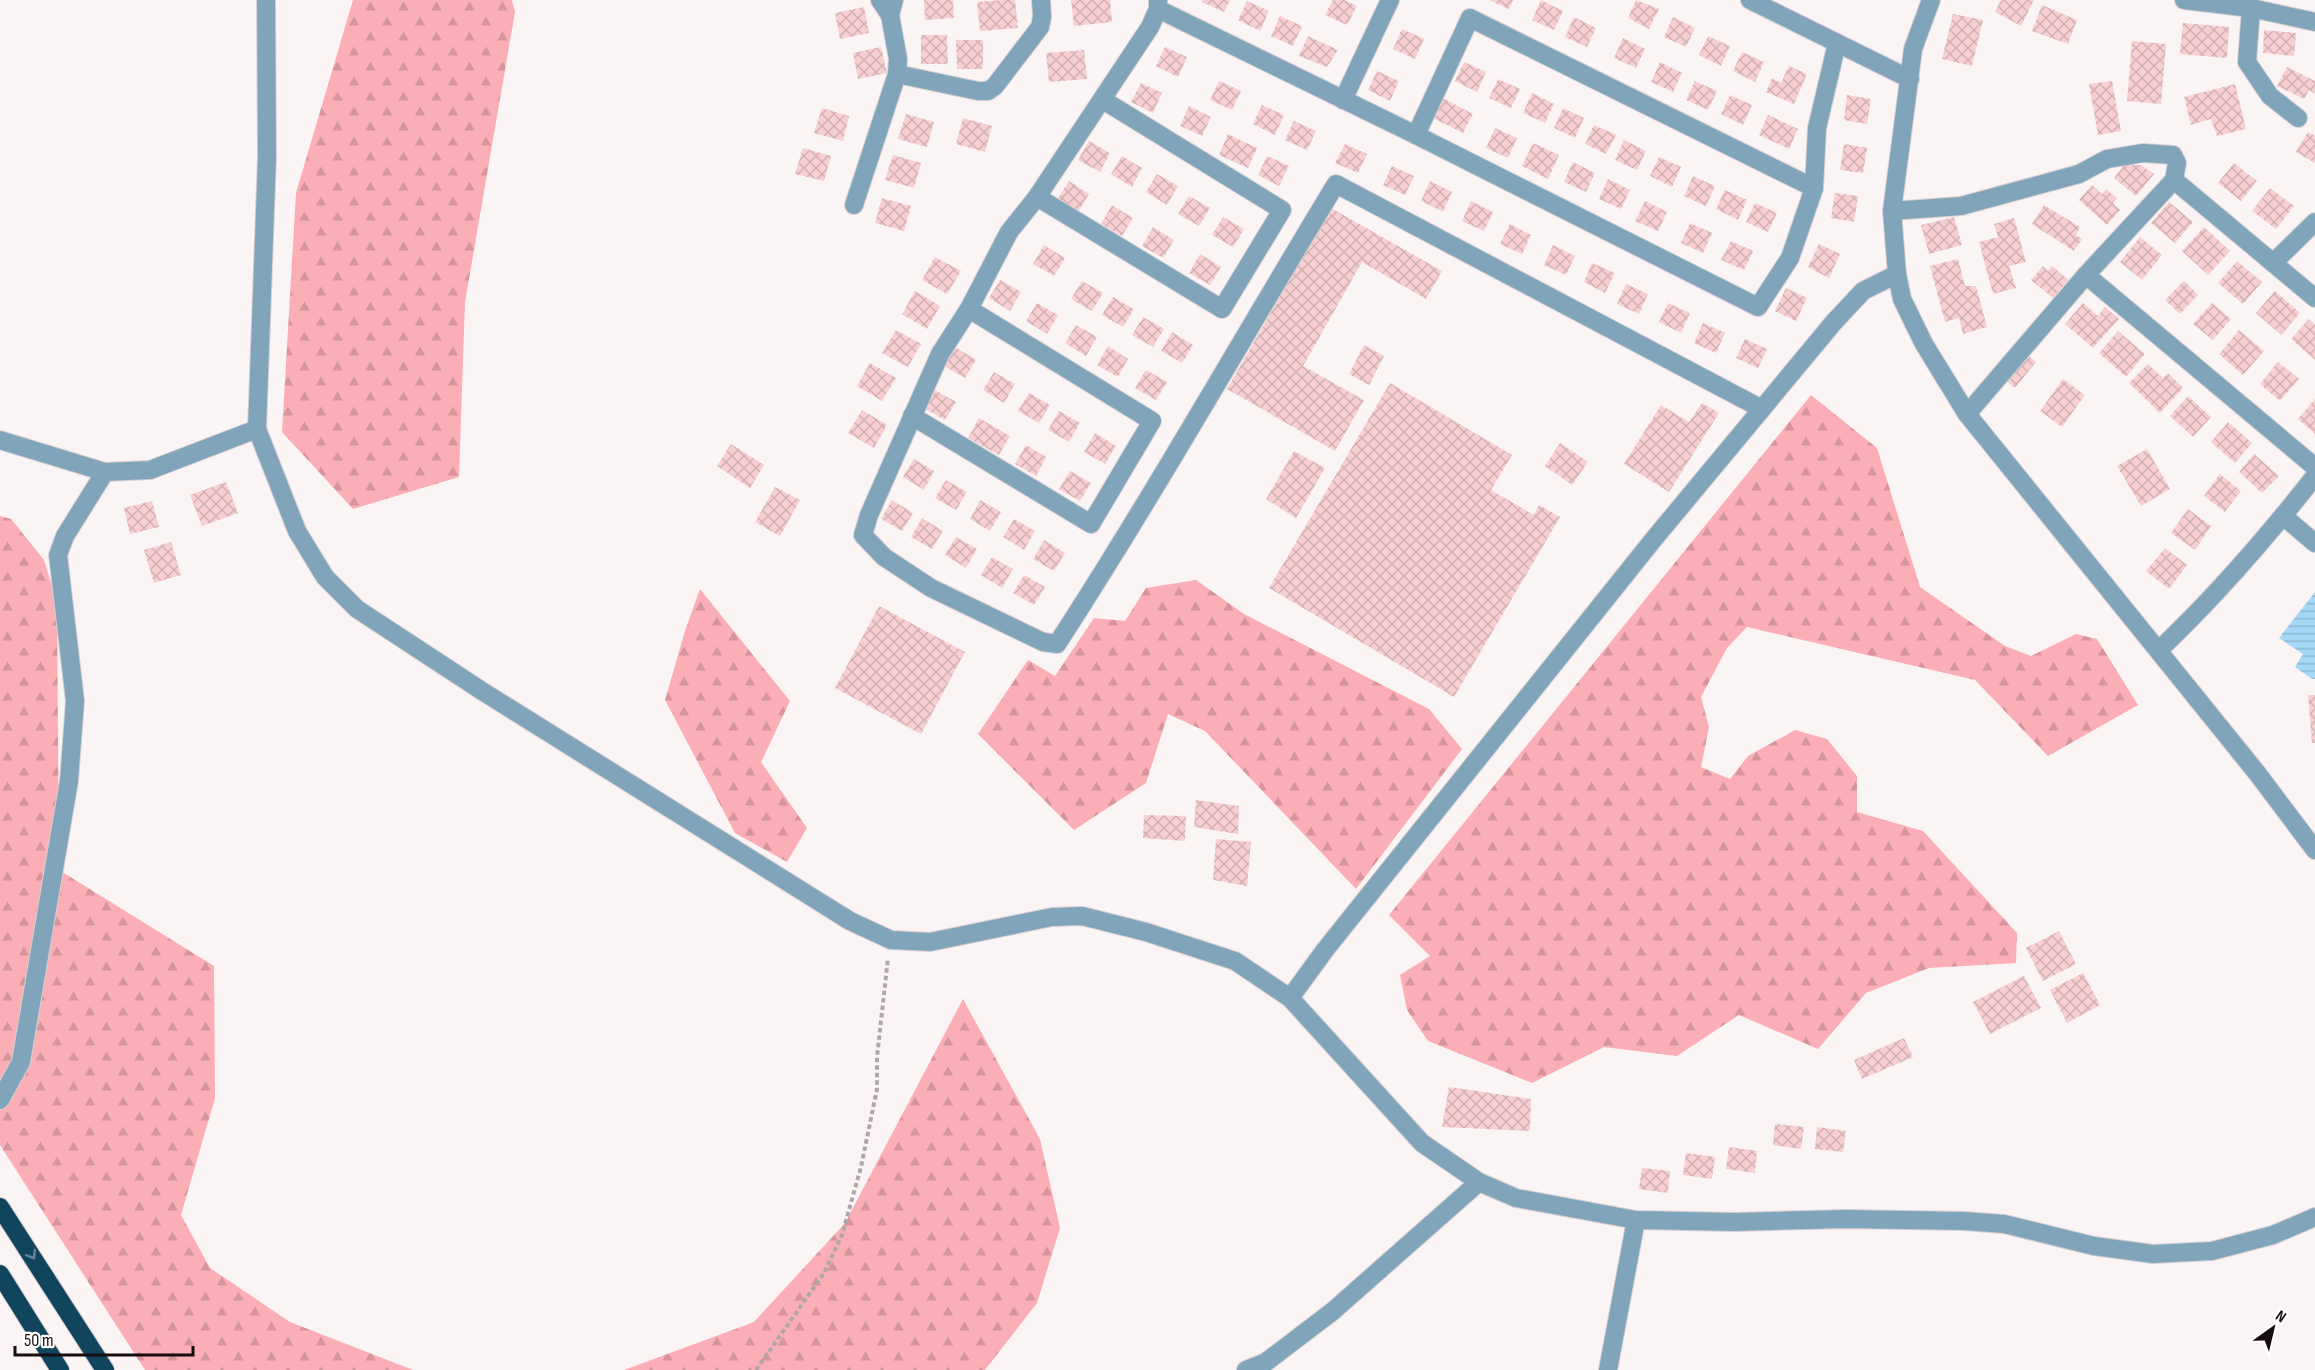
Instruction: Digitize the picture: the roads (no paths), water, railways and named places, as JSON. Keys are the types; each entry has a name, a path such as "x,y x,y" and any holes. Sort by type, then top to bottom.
{"highway":[{"path":"0,1207 105,1370"},
{"path":"0,1274 60,1370"}],"street":[{"path":"266,0 267,156 257,429 297,531 325,577 357,609 482,691 850,921 891,940 930,942 1052,917 1082,916 1146,932 1235,962 1290,998 1422,1143 1479,1182 1516,1198 1636,1220 1964,1221 2004,1224 2094,1246 2153,1254 2212,1251 2273,1235 2315,1216"},
{"path":"897,74 978,91 988,91 1040,27 1041,0"},
{"path":"1343,100 1390,0"},
{"path":"1750,0 1910,79"},
{"path":"1931,0 1913,49 1892,211 1902,299 1924,344 1967,414 2159,650 2315,850"},
{"path":"2184,0 2251,8 2315,22"},
{"path":"1762,409 1336,184 1105,570 1058,644 1043,642 931,588 884,557 863,535 869,514 940,354 969,309 1009,232 1037,197 1103,100 1150,27 1158,4 1343,100 1758,307 1790,258 1814,188 1817,128 1837,43"},
{"path":"855,205 897,74 898,59 888,5"},
{"path":"2251,8 2247,62 2270,96 2298,118"},
{"path":"1416,135 1470,18 1814,188"},
{"path":"1037,197 1222,309 1282,210 1103,100"},
{"path":"1892,211 1961,206 2079,174 2107,159 2144,153 2173,155 2177,163 2174,180 2086,274 1967,414"},
{"path":"2174,180 2315,298"},
{"path":"2273,263 2315,222"},
{"path":"1290,998 1332,941 1578,633 1834,322 1863,291 1898,274"},
{"path":"2086,274 2315,467"},
{"path":"912,416 1091,524 1152,421 969,309"},
{"path":"0,440 105,472 150,470 257,429"},
{"path":"0,1100 21,1062 69,782 75,701 58,555 65,536 105,472"},
{"path":"2159,650 2181,629 2283,516 2315,476"},
{"path":"2283,516 2315,543"},
{"path":"1246,1370 1266,1362 1333,1311 1479,1182"},
{"path":"1608,1370 1636,1220"}],"water":[{"path":"2315,592 2315,679 2312,679 2295,667 2303,654 2279,638"}]}
